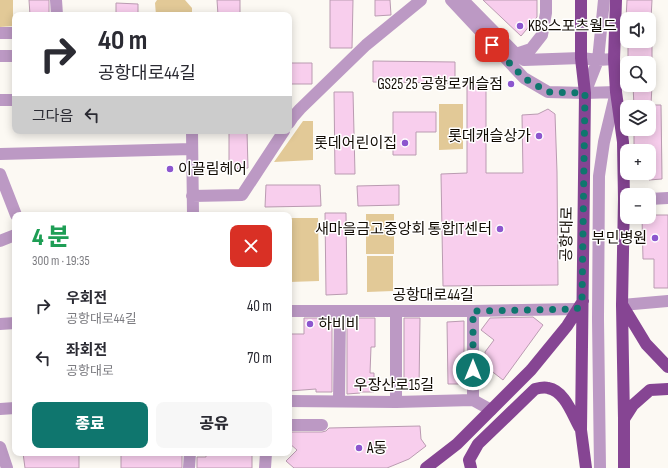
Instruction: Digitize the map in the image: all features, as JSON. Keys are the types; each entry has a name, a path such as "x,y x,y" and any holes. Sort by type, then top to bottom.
{"main road":[{"name":"공항대로","path":"581,0 582,58 585,93 580,305 581,430 586,468"},
{"path":"616,0 614,59 616,92 623,142 625,188"},
{"path":"624,468 622,305 625,224"},
{"path":"426,468 457,444 531,370 567,326 580,305"},
{"path":"622,305 646,344 668,367"},
{"path":"471,468 469,460 478,444 535,389 547,387 558,392 566,401 581,430"},
{"path":"624,419 633,406 650,390 668,389"}],"street":[{"path":"56,0 57,12"},
{"path":"292,118 366,45 421,0"},
{"path":"451,0 524,78 548,92 616,92 604,142 599,176 598,319 600,468"},
{"path":"463,0 516,54 524,60 582,58 598,60 614,59"},
{"path":"516,54 531,49 542,35 546,13 546,0"},
{"path":"585,93 598,60 604,0"},
{"path":"0,33 12,33"},
{"path":"0,56 12,56"},
{"path":"0,100 12,100"},
{"path":"192,134 193,212"},
{"path":"192,196 242,195 282,134"},
{"path":"0,154 192,150"},
{"path":"0,174 15,212"},
{"path":"656,198 668,198"},
{"path":"0,241 12,236"},
{"path":"622,305 668,301"},
{"name":"공항대로44길","path":"292,311 473,311 580,305"},
{"name":"우장산로15길","path":"338,401 340,311"},
{"path":"396,311 396,402"},
{"path":"473,311 473,400 490,410"},
{"path":"0,324 12,323"},
{"name":"우장산로15길","path":"292,401 396,402 473,400"},
{"path":"0,409 12,408"},
{"path":"292,425 322,425"},
{"path":"0,448 7,468"},
{"path":"189,468 190,456"},
{"path":"265,468 266,456"}],"shaded area":[{"path":"0,0 13,0 12,26 0,27"},
{"path":"157,0 185,0 192,8 192,12 156,12 155,3"},
{"path":"439,104 463,104 463,149 439,150"},
{"path":"303,121 313,121 313,160 274,162"},
{"path":"366,214 394,214 394,254 366,254"},
{"path":"292,218 318,218 319,281 292,282"},
{"path":"367,256 393,256 393,291 367,292"}],"building":[{"path":"29,0 49,0 49,12 30,12"},
{"path":"217,0 240,0 240,12 218,12"},
{"path":"330,0 353,0 352,48 330,48"},
{"path":"375,0 390,0 391,15 375,16"},
{"name":"KBS스포츠월드","path":"483,0 537,0 537,17 521,36"},
{"path":"627,0 652,0 651,12 626,12"},
{"path":"116,3 138,4 138,12 116,12"},
{"path":"628,48 652,48 652,56 628,56"},
{"path":"373,61 455,62 455,83 373,82"},
{"path":"292,63 312,63 312,84 292,84"},
{"name":"새마을금고중앙회 통합IT센터","path":"467,81 486,81 486,173 523,173 522,115 538,114 548,109 555,114 558,285 443,286 441,174 467,173"},
{"path":"334,92 353,92 355,174 335,174"},
{"path":"633,92 652,92 651,100 634,100"},
{"path":"656,105 661,105 662,179 656,179 656,144 634,144 634,136 656,136"},
{"name":"롯데어린이집","path":"393,112 436,112 436,132 416,132 416,155 393,155"},
{"path":"229,134 247,134 248,168 229,169"},
{"path":"266,185 320,185 321,206 265,207"},
{"path":"399,185 399,205 358,206 357,186"},
{"path":"325,213 346,213 347,294 326,295"},
{"name":"부민병원","path":"656,215 668,215 668,288 654,288 654,259 643,259 642,224 656,224"},
{"path":"533,317 543,325 503,380 485,366 485,352 494,340 481,330 490,318"},
{"path":"304,318 332,318 332,392 316,392 316,389 292,391 292,334 304,334"},
{"path":"347,318 375,318 375,347 371,347 370,373 374,373 374,392 347,394"},
{"path":"404,318 420,318 419,388 404,388"},
{"path":"464,321 466,382 464,384 448,384 447,322"},
{"name":"A동","path":"420,426 421,439 426,446 409,459 387,468 294,468 286,461 297,450 292,446 292,432 322,432 329,428"},
{"path":"23,456 79,456 79,468 25,468"},
{"path":"121,456 182,456 182,468 121,468"},
{"path":"252,456 252,468 197,468 197,457"}],"place":[{"name":"KBS스포츠월드","path":"520,26"},
{"name":"GS25 25 공항로캐슬점","path":"511,84"},
{"name":"롯데캐슬상가","path":"539,136"},
{"name":"롯데어린이집","path":"405,143"},
{"name":"이끌림헤어","path":"170,169"},
{"name":"새마을금고중앙회 통합IT센터","path":"500,229"},
{"name":"부민병원","path":"655,238"},
{"name":"하비비","path":"310,324"},
{"name":"A동","path":"359,448"}],"route":[{"path":"473,370 473,311 577,309 582,301 585,93 548,92 524,78 492,45"}]}
